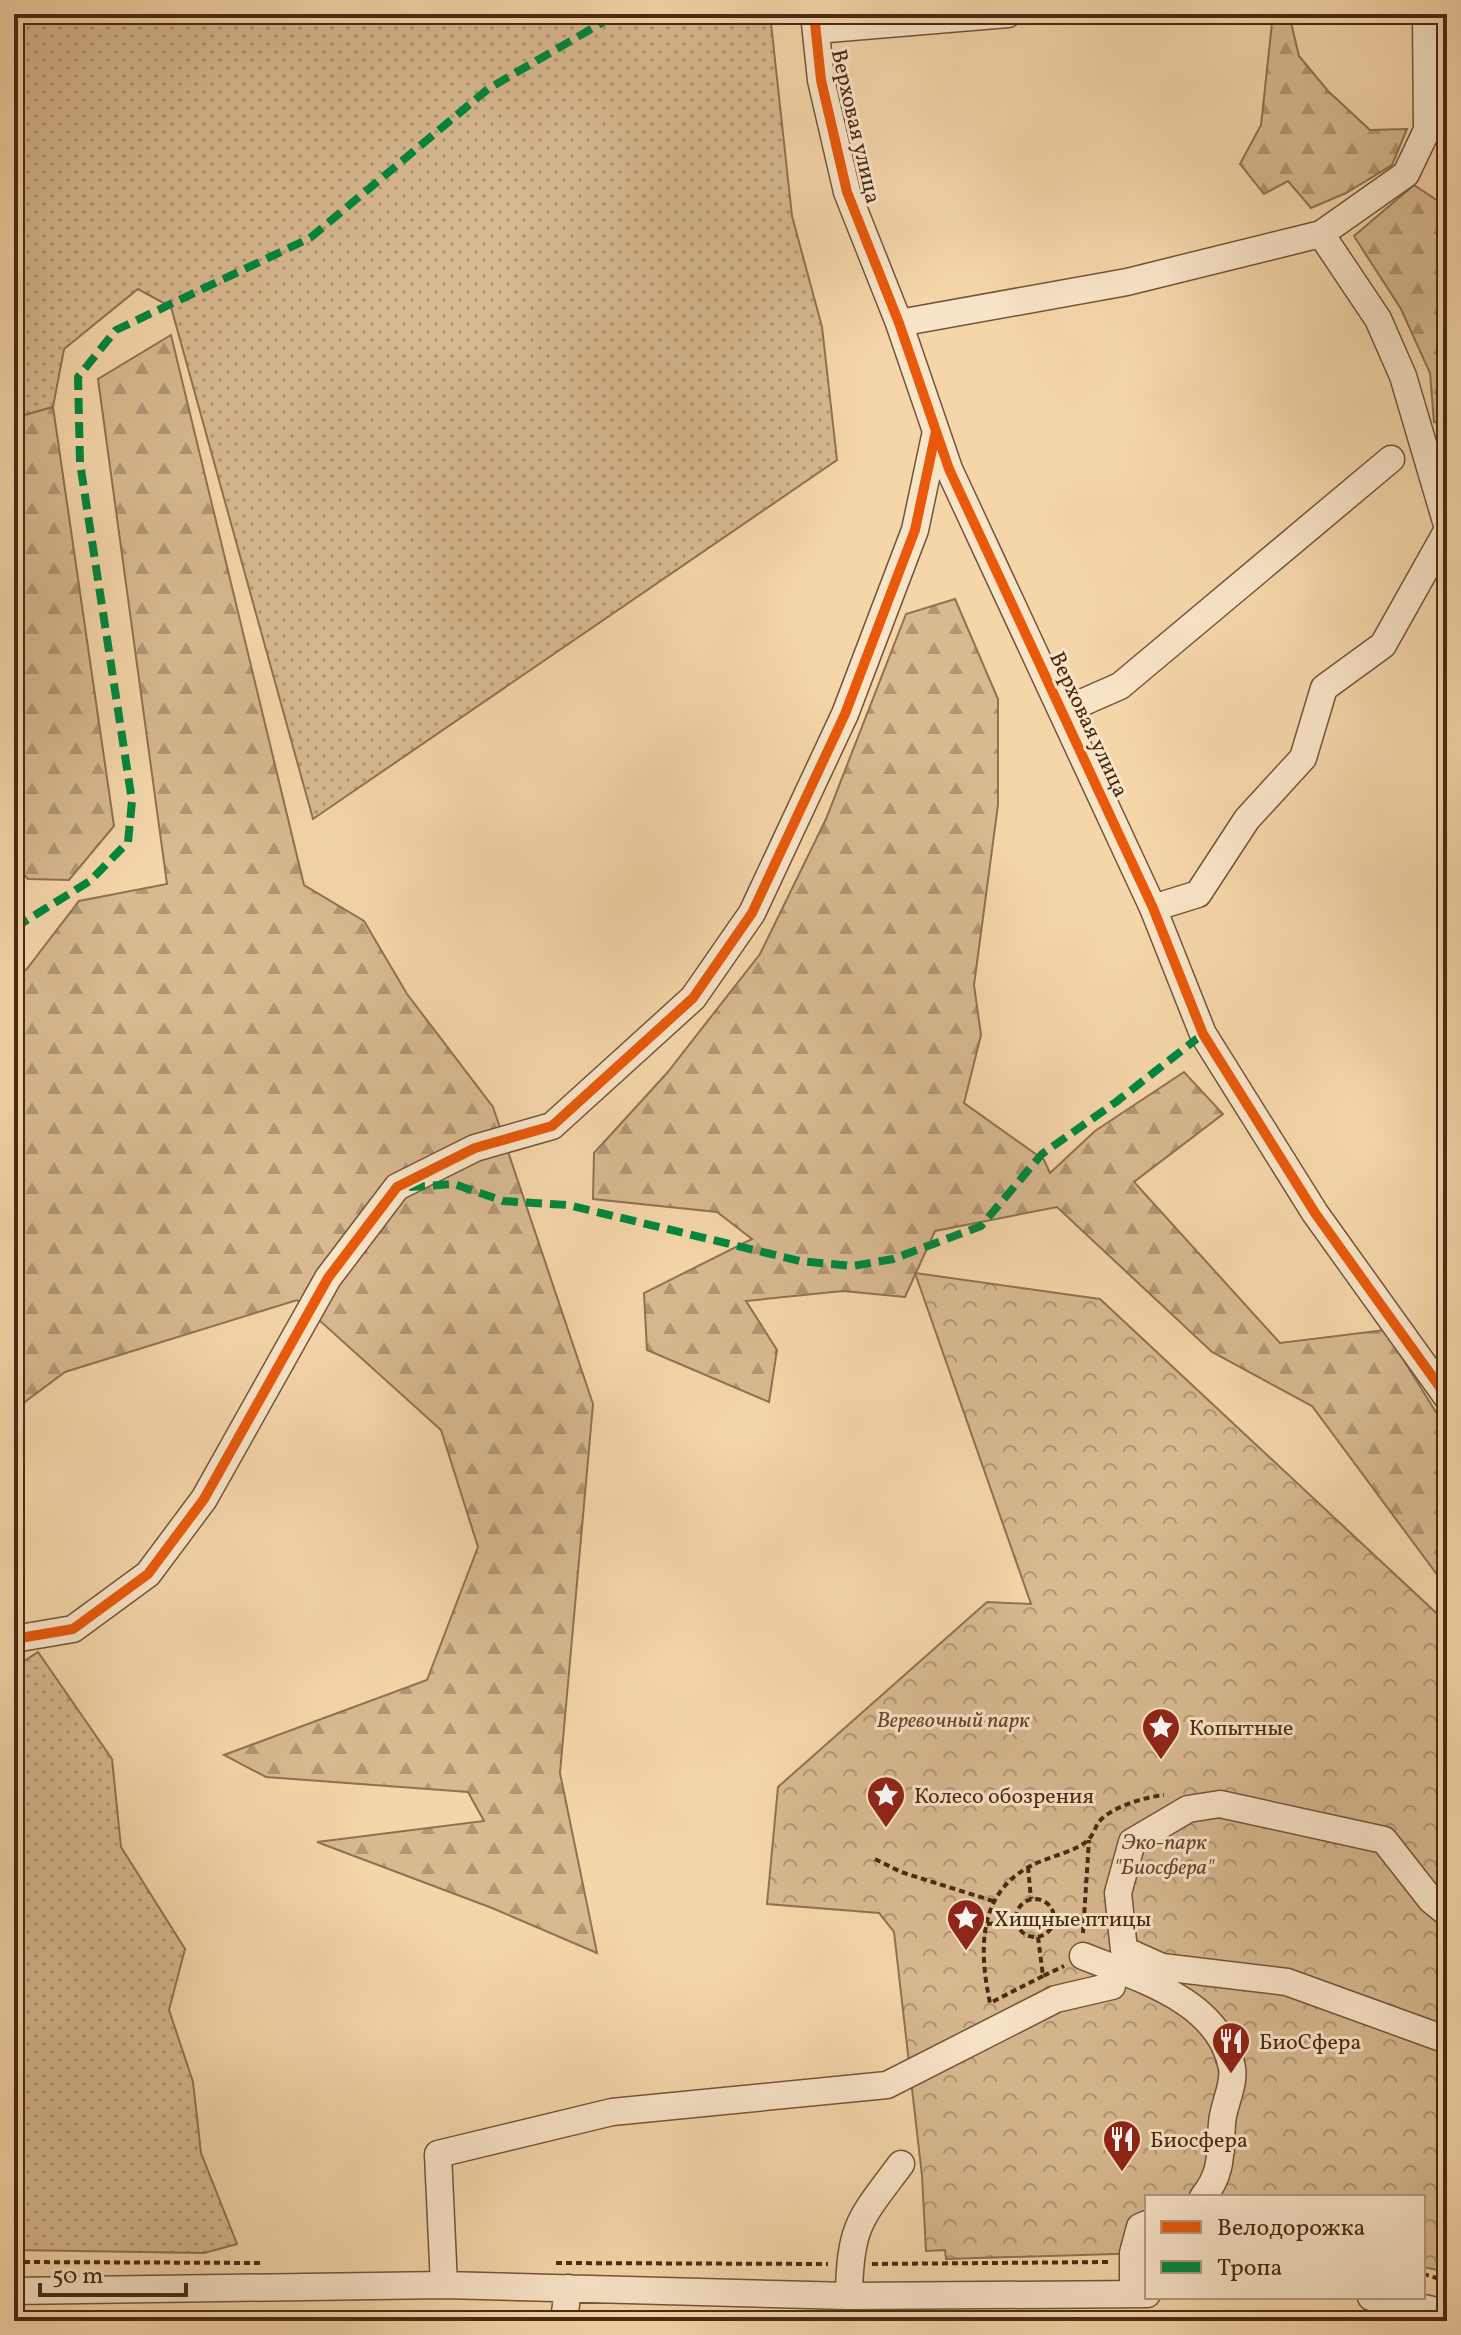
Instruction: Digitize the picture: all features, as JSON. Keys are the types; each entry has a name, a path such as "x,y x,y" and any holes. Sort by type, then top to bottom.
{"street":[{"path":"815,22 1008,14"},
{"path":"899,323 1127,282 1321,234 1406,174 1427,130 1426,14"},
{"name":"Верховая улица","path":"815,22 821,80 847,192 899,323 949,469 1153,908 1203,1034 1315,1213 1447,1397"},
{"path":"1321,234 1378,319 1403,376 1447,525"},
{"path":"14,1639 73,1629 148,1574 204,1499 328,1278 397,1187 475,1148 552,1126 693,998 752,913 845,714 915,530 936,431"},
{"path":"1063,711 1120,686 1391,459"},
{"path":"1153,908 1198,894 1247,819 1303,758 1324,688 1383,645 1447,531"},
{"path":"1447,1913 1431,1900 1384,1840 1220,1804 1188,1809 1132,1842 1118,1893 1124,1950 1162,1967 1287,1982 1447,2040"},
{"path":"1083,1956 1135,1974 1177,1998 1217,2029 1232,2070 1222,2122 1223,2147 1216,2182 1205,2195"},
{"path":"444,2285 438,2154 612,2112 887,2085 1056,1999 1112,1986"},
{"path":"849,2296 850,2264 857,2226 901,2164"},
{"path":"14,2291 444,2285 849,2296 1140,2294 1133,2262 1136,2237 1140,2227 1145,2225"},
{"path":"564,2320 568,2288"},
{"path":"1380,2299 1447,2313"}],"path":[{"path":"1083,1956 1089,1840 1099,1820 1145,1797 1171,1795"},
{"path":"1043,1976 990,2003 984,1948 993,1901 1028,1867 1089,1840"},
{"path":"875,1859 901,1872 993,1901"},
{"path":"1028,1867 1031,1899"},
{"path":"1031,1899 1046,1902 1054,1918 1051,1929 1038,1937 1024,1934 1016,1922 1019,1907 1031,1899"},
{"path":"1054,1918 1083,1917"},
{"path":"987,1924 1016,1922"},
{"path":"14,2262 270,2263"},
{"path":"554,2263 1133,2262"},
{"path":"1425,2275 1447,2281"},
{"path":"482,2321 738,2317"},
{"path":"14,2320 256,2321"},
{"path":"897,2320 929,2321"}],"green space":[{"path":"14,14 770,14 792,216 822,327 837,460 313,819 171,307 138,289 64,349 53,407 14,418"},
{"path":"1273,14 1289,14 1299,56 1328,91 1370,130 1407,129 1392,165 1346,193 1311,208 1288,181 1264,194 1240,164 1261,125"},
{"path":"1414,185 1447,207 1447,423 1434,422 1430,373 1401,309 1354,236"},
{"path":"171,335 304,885 364,921 407,994 493,1107 593,1404 560,1773 597,1953 492,1908 317,1842 484,1821 468,1792 266,1777 224,1755 427,1680 478,1547 441,1430 297,1300 65,1372 14,1410 14,974 26,970 79,901 167,884 98,379"},
{"path":"53,407 114,826 69,880 28,879 14,864 14,418"},
{"path":"955,599 998,699 998,805 974,985 981,1035 964,1103 1044,1160 1050,1173 1095,1131 1184,1072 1223,1114 1134,1182 1280,1343 1385,1330 1447,1430 1447,1588 1312,1406 1212,1352 1057,1207 935,1231 905,1297 843,1291 746,1301 777,1350 769,1402 647,1350 644,1293 752,1239 717,1212 593,1199 594,1153 667,1073 760,954 826,819 906,614"},
{"name":"Эко-парк \"Биосфера\"","path":"915,1273 1100,1299 1447,1623 1447,2272 1425,2267 1425,2195 1145,2195 1145,2253 946,2259 945,2250 926,2251 922,2176 894,1932 879,1913 767,1904 778,1787 987,1602 1031,1604"},
{"path":"38,1652 112,1759 121,1847 185,1949 169,2010 193,2082 201,2153 237,2244 204,2253 14,2250 14,1668"}],"marked path":[{"path":"14,928 90,881 128,842 132,801 80,463 78,377 116,330 310,238 488,89 617,14"},
{"path":"409,1187 454,1184 503,1201 568,1205 800,1261 853,1266 893,1259 981,1226 1042,1154 1116,1102 1203,1034"}],"cycle path":[{"path":"814,14 821,80 847,192 899,323 949,469 1153,908 1203,1034 1315,1213 1447,1397"},
{"path":"14,1639 73,1629 148,1574 204,1499 328,1278 397,1187 475,1148 552,1126 693,998 752,913 845,714 915,530 936,431"}],"place":[{"name":"Копытные","path":"1161,1761"},
{"name":"Колесо обозрения","path":"886,1829"},
{"name":"Хищные птицы","path":"966,1952"},
{"name":"БиоСфера","path":"1231,2075"},
{"name":"Биосфера","path":"1122,2173"}],"park label":[{"name":"Веревочный парк","path":"953,1719"}]}
